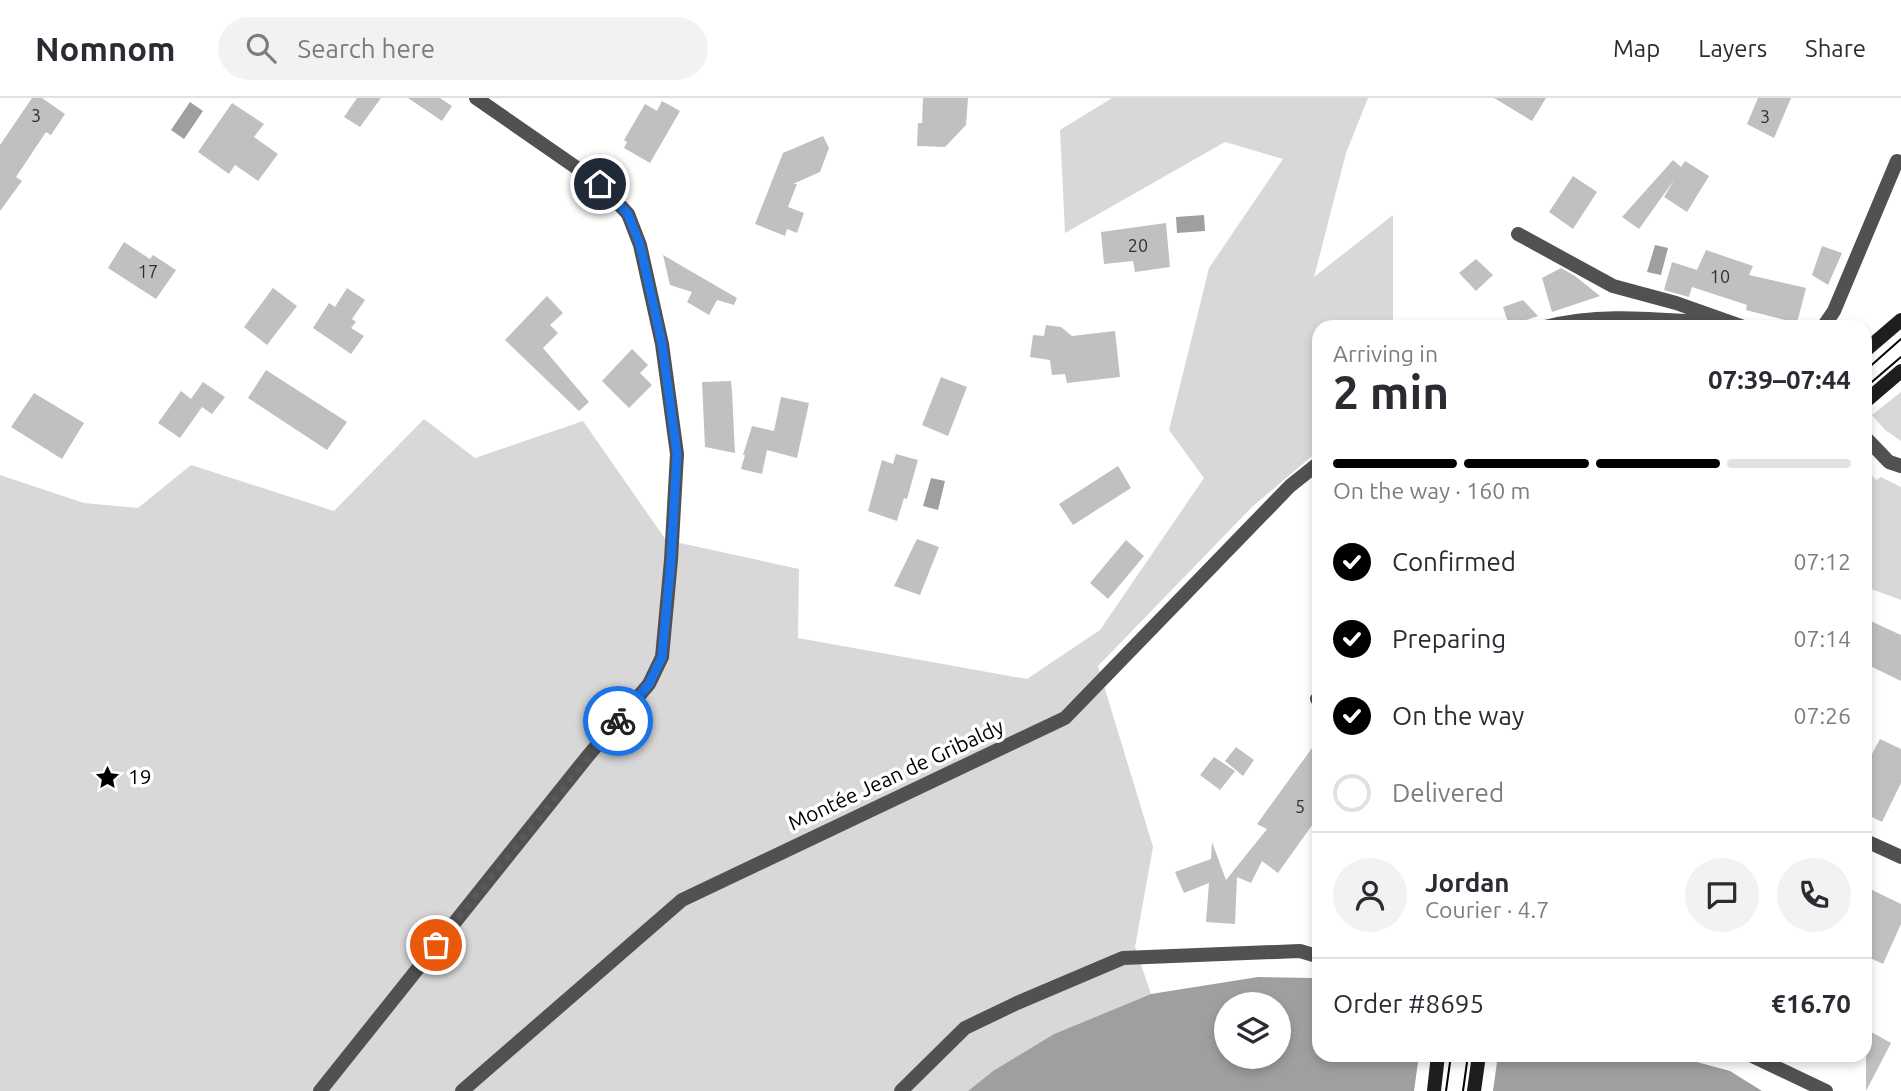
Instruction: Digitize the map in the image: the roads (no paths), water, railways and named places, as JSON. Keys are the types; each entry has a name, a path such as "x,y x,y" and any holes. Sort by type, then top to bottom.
{"main road":[{"path":"1872,345 1901,320"},
{"path":"1872,396 1901,371"},
{"path":"1434,1091 1437,1062"},
{"path":"1474,1091 1478,1062"}],"street":[{"path":"320,1091 587,757 649,684 662,657 677,454 662,344 640,245 628,214 600,184 476,98"},
{"path":"1828,320 1897,161"},
{"path":"1518,234 1613,286 1676,303 1720,320"},
{"path":"1574,320 1624,317 1661,320"},
{"path":"1872,445 1889,462 1901,466"},
{"name":"Montée Jean de Gribaldy","path":"462,1091 682,900 1065,718 1290,486 1312,468"},
{"path":"1872,844 1901,857"},
{"path":"901,1091 965,1028 1123,958 1300,951 1312,955"},
{"path":"1765,1062 1826,1091"}],"tram line":[{"path":"1872,365 1901,339"},
{"path":"1872,382 1901,357"},
{"path":"1446,1091 1450,1062"},
{"path":"1463,1091 1467,1062"}],"place":[{"name":"19","path":"108,777"}]}
